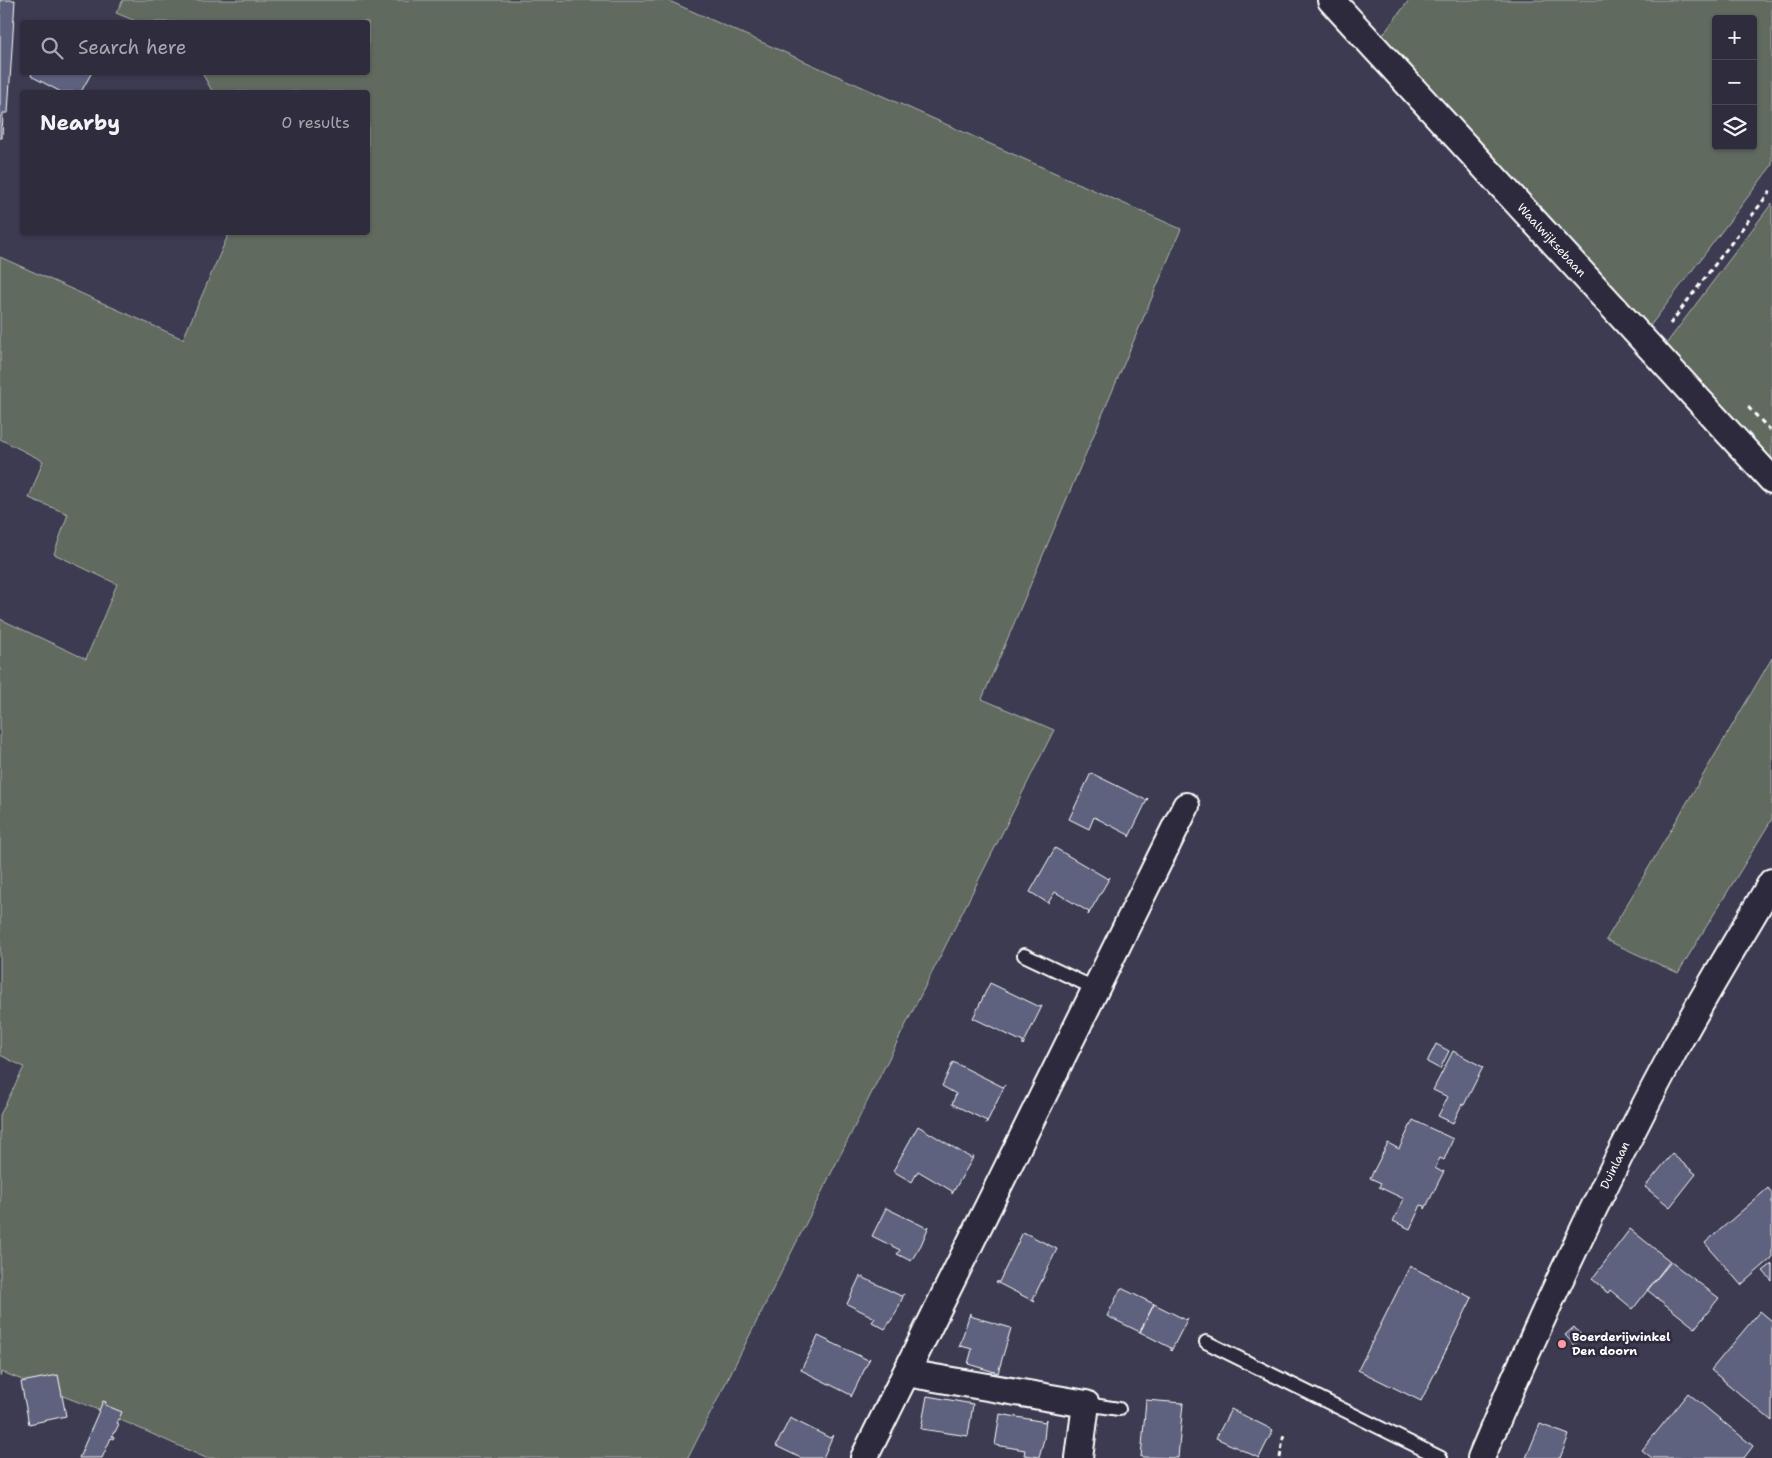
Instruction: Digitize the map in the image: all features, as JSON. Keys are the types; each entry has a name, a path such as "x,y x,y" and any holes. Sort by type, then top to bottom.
{"street":[{"name":"Waalwijksebaan","path":"1331,0 1772,480"},
{"path":"864,1458 1186,806"},
{"name":"Duinlaan","path":"1482,1458 1538,1325 1636,1125 1677,1044 1772,882"},
{"path":"906,1373 1086,1404 1079,1458"}],"lane":[{"path":"1024,954 1096,989"},
{"path":"1206,1342 1441,1458"},
{"path":"1086,1404 1119,1410"}],"path":[{"path":"1670,324 1772,190"},
{"path":"1280,1458 1284,1433"}],"green space":[{"path":"123,0 667,0 1181,229 982,699 1054,730 688,1458 206,1458 96,1409 2,1372 0,1376 0,1115 24,1067 0,1055 0,619 86,659 117,584 54,554 68,514 29,498 43,461 0,439 0,257 183,339 228,235 370,235 370,90 211,90 203,75 370,75 370,20 133,20 116,13"},
{"path":"1409,0 1772,0 1772,165 1644,334 1376,44"},
{"path":"1772,203 1772,473 1660,352"},
{"path":"1772,658 1772,819 1678,973 1606,940"}],"building":[{"path":"0,0 15,0 8,113 3,113 2,138 0,138"},
{"path":"90,75 82,90 57,90 31,76"},
{"path":"1091,773 1146,800 1148,798 1129,837 1129,835 1094,817 1089,829 1069,819"},
{"path":"1055,848 1108,879 1110,877 1088,915 1089,912 1055,892 1048,903 1030,892"},
{"path":"990,983 1040,1007 1042,1006 1023,1045 1023,1042 973,1018"},
{"path":"1436,1044 1449,1051 1440,1069 1427,1062"},
{"path":"1453,1051 1483,1067 1453,1123 1438,1116 1448,1097 1433,1090"},
{"path":"953,1062 1003,1087 1005,1085 986,1124 987,1121 952,1104 956,1094 942,1086"},
{"path":"1413,1120 1453,1139 1444,1160 1440,1158 1435,1168 1442,1172 1444,1171 1425,1209 1425,1206 1421,1205 1410,1229 1393,1221 1404,1199 1379,1187 1381,1183 1370,1178 1388,1143 1399,1149"},
{"path":"918,1126 971,1158 974,1156 952,1194 952,1191 918,1171 912,1182 893,1171"},
{"path":"1672,1154 1696,1174 1670,1207 1645,1187"},
{"path":"1768,1188 1772,1193 1772,1258 1741,1285 1705,1243"},
{"path":"886,1208 927,1228 929,1226 921,1245 911,1261 897,1254 900,1250 872,1236"},
{"path":"1630,1229 1670,1261 1633,1309 1610,1290 1608,1293 1605,1291 1592,1279"},
{"path":"1023,1232 1057,1249 1033,1299 1035,1302 996,1282 999,1282"},
{"path":"1671,1262 1719,1298 1695,1328 1647,1290"},
{"path":"1772,1264 1772,1281 1763,1271"},
{"path":"1410,1266 1472,1298 1421,1401 1358,1370"},
{"path":"860,1276 901,1296 904,1294 896,1313 885,1329 872,1322 875,1318 847,1304"},
{"path":"1121,1288 1154,1304 1140,1332 1107,1316"},
{"path":"1154,1304 1186,1320 1188,1318 1171,1351 1171,1348 1140,1332"},
{"path":"1760,1311 1772,1321 1772,1421 1711,1370"},
{"path":"970,1313 970,1316 1011,1328 998,1373 968,1364 972,1349 961,1346 959,1348"},
{"path":"1574,1327 1583,1337 1574,1345 1565,1335"},
{"path":"818,1336 868,1360 870,1358 851,1397 851,1395 801,1370"},
{"path":"58,1375 66,1416 29,1424 21,1382"},
{"path":"1688,1393 1753,1446 1744,1458 1652,1458 1642,1450"},
{"path":"927,1396 973,1404 968,1436 921,1429"},
{"path":"1146,1400 1183,1403 1178,1458 1141,1457"},
{"path":"103,1401 106,1402 105,1405 122,1412 117,1423 119,1424 112,1436 114,1437 113,1439 111,1438 102,1458 79,1458"},
{"path":"1231,1409 1273,1430 1259,1458 1216,1438"},
{"path":"1000,1414 1045,1422 1046,1419 1044,1439 1039,1457 1024,1455 1025,1450 995,1445"},
{"path":"790,1418 830,1438 833,1435 823,1458 801,1458 776,1446"},
{"path":"1540,1424 1569,1435 1560,1458 1526,1458"}],"place":[{"name":"Boerderijwinkel Den doorn","path":"1562,1344"}]}
